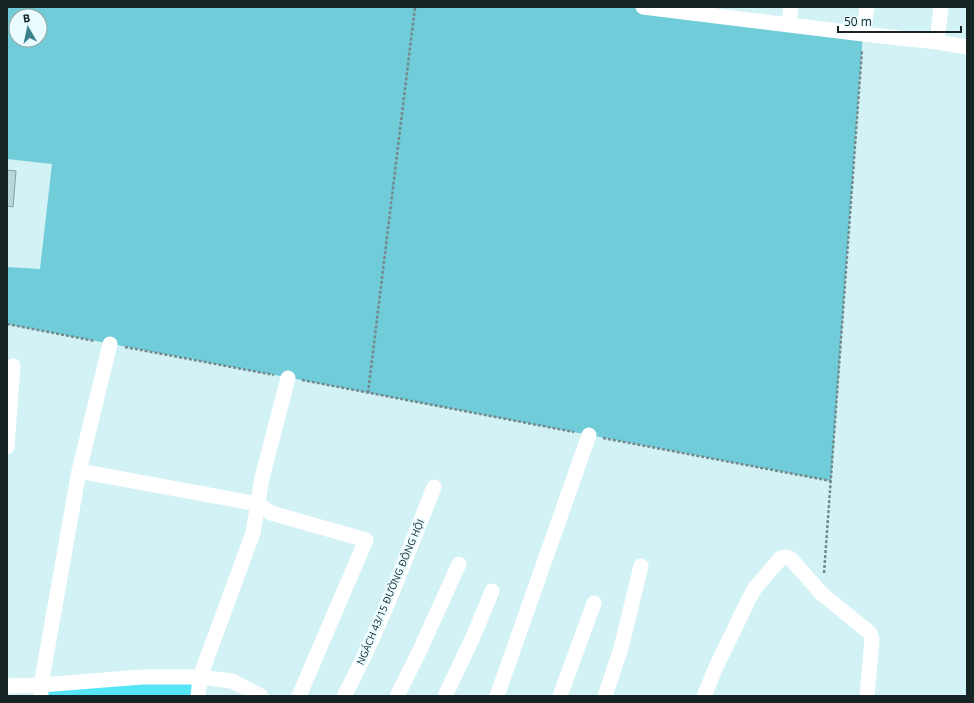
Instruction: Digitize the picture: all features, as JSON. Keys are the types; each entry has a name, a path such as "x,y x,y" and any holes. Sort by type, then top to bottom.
{"street":[{"path":"643,7 706,11 788,25 937,42 967,47"},
{"path":"788,25 791,7"},
{"path":"863,34 867,7"},
{"path":"937,42 941,7"},
{"path":"41,690 79,471 110,344"},
{"path":"7,446 13,366"},
{"path":"198,696 200,677 253,533 262,478 288,378"},
{"path":"497,696 589,435"},
{"path":"79,471 258,504 270,513 366,540 299,696"},
{"name":"NGÁCH 43/15 ĐƯỜNG ĐÔNG HỘI","path":"344,696 385,610 434,487"},
{"path":"704,696 716,667 755,588 781,558 786,557 791,560 822,594 870,633 872,640 867,696"},
{"path":"397,696 419,652 459,564"},
{"path":"605,696 621,648 641,566"},
{"path":"445,696 473,637 492,591"},
{"path":"560,696 594,603"},
{"path":"7,686 41,690 142,677 200,677 232,680 261,696"}],"path":[{"path":"368,393 415,7"},
{"path":"822,594 863,34"},
{"path":"7,324 830,481"}],"shaded area":[{"path":"7,7 656,7 863,34 831,481 7,324 7,267 40,269 52,164 7,159"},
{"path":"200,677 198,696 41,696 41,685"}],"building":[{"path":"7,170 16,171 13,207 7,206"}]}
